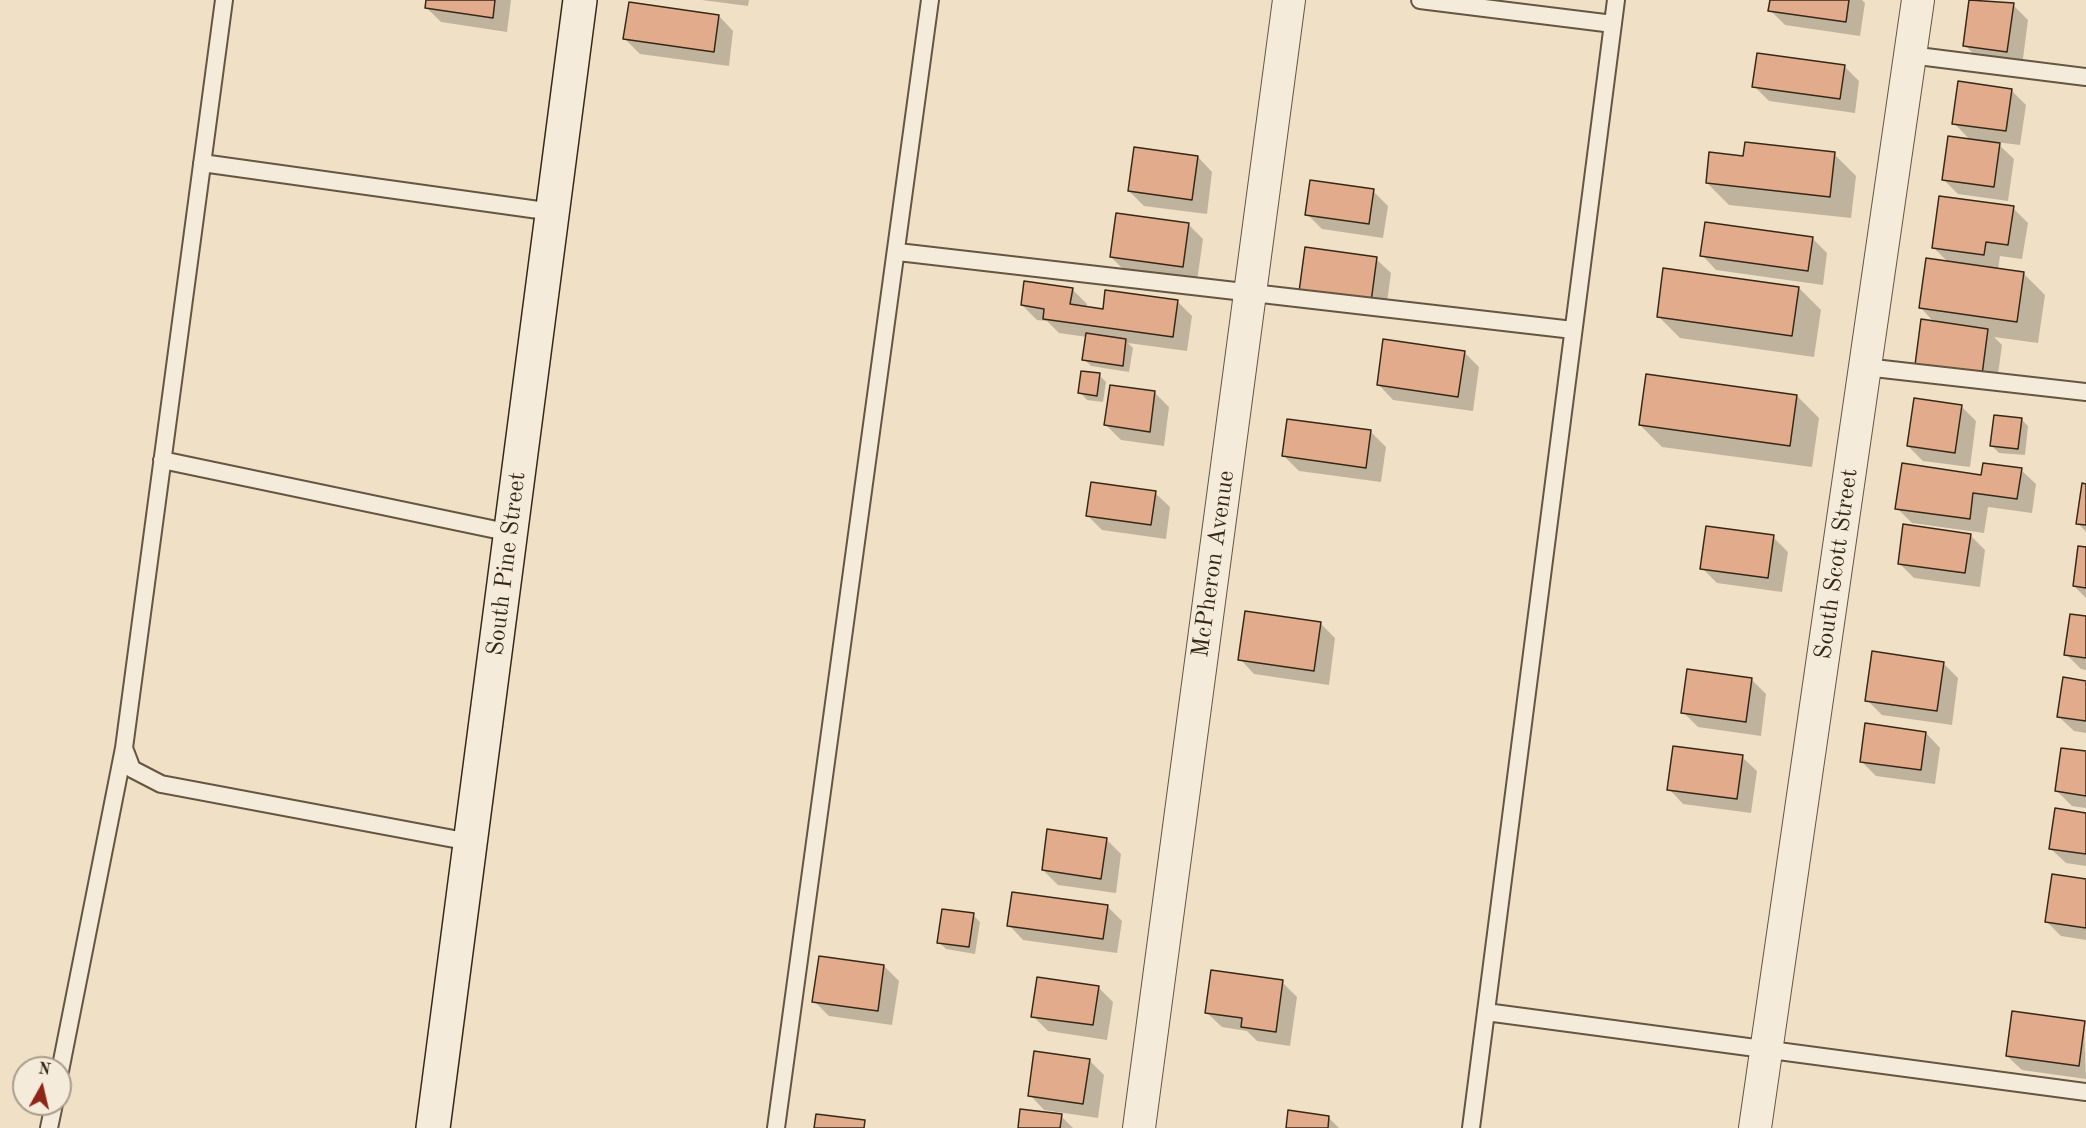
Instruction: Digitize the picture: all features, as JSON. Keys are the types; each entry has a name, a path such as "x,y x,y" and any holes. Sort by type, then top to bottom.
{"main road":[{"name":"South Pine Street","path":"433,1128 580,0"}],"street":[{"name":"McPheron Avenue","path":"1139,1128 1289,0"},
{"name":"South Scott Street","path":"1755,1128 1918,0"}],"lane":[{"path":"63,1056 124,748 224,0"},
{"path":"776,1128 898,252 930,0"},
{"path":"1420,0 1612,24"},
{"path":"1471,1128 1616,0"},
{"path":"1910,55 2086,77"},
{"path":"202,163 553,212"},
{"path":"898,252 1573,330"},
{"path":"1865,367 2086,392"},
{"path":"162,460 511,533"},
{"path":"124,748 132,769 161,784 470,842"},
{"path":"1486,1012 2086,1092"}],"building":[{"path":"426,0 495,0 493,18 425,8"},
{"path":"1770,0 1849,0 1846,22 1768,11"},
{"path":"1969,0 2014,3 2007,52 1963,46"},
{"path":"629,2 719,15 714,52 623,39"},
{"path":"1757,53 1845,65 1840,99 1752,87"},
{"path":"1958,81 2012,89 2006,131 1952,124"},
{"path":"1948,136 2000,143 1994,187 1942,180"},
{"path":"1745,142 1835,152 1830,197 1706,183 1709,152 1743,156"},
{"path":"1134,147 1198,156 1192,200 1128,191"},
{"path":"1310,180 1374,189 1369,224 1305,215"},
{"path":"1939,196 2014,206 2008,245 1986,242 1984,255 1932,248"},
{"path":"1116,213 1189,223 1183,267 1110,257"},
{"path":"1705,222 1813,237 1808,271 1700,256"},
{"path":"1305,247 1377,257 1371,302 1299,292"},
{"path":"1926,258 2024,272 2017,322 1919,308"},
{"path":"1663,268 1799,287 1792,336 1657,317"},
{"path":"1024,281 1073,288 1070,304 1103,309 1105,290 1178,300 1173,337 1043,319 1044,309 1021,305"},
{"path":"1921,319 1988,329 1982,375 1915,365"},
{"path":"1086,333 1126,339 1123,366 1082,360"},
{"path":"1383,339 1465,351 1458,397 1377,385"},
{"path":"1081,371 1100,373 1097,396 1078,393"},
{"path":"1646,374 1797,395 1790,446 1639,425"},
{"path":"1110,385 1155,391 1150,432 1104,425"},
{"path":"1914,398 1962,405 1955,453 1907,446"},
{"path":"1994,415 2022,418 2018,449 1990,446"},
{"path":"1287,419 1371,430 1366,468 1282,456"},
{"path":"1902,463 1981,475 1983,463 2022,468 2017,499 1973,493 1970,519 1895,509"},
{"path":"1091,482 1156,491 1151,525 1086,516"},
{"path":"2082,483 2086,484 2086,525 2076,524"},
{"path":"1903,524 1971,534 1965,573 1898,564"},
{"path":"1706,526 1774,535 1768,578 1700,569"},
{"path":"2078,546 2086,547 2086,588 2073,586"},
{"path":"1245,611 1321,622 1314,671 1238,660"},
{"path":"2070,614 2086,616 2086,658 2064,655"},
{"path":"1872,651 1944,662 1937,711 1865,701"},
{"path":"1687,669 1752,678 1746,722 1681,713"},
{"path":"2063,677 2086,681 2086,721 2057,717"},
{"path":"1865,723 1926,732 1921,770 1860,762"},
{"path":"1673,746 1743,755 1737,799 1667,790"},
{"path":"2061,748 2086,751 2086,796 2055,791"},
{"path":"2055,808 2086,813 2086,854 2049,849"},
{"path":"1047,829 1107,838 1101,879 1042,870"},
{"path":"2052,874 2086,879 2086,928 2045,922"},
{"path":"1012,892 1108,905 1103,939 1007,926"},
{"path":"942,909 974,913 969,947 937,943"},
{"path":"819,956 884,965 878,1011 812,1002"},
{"path":"1211,970 1283,980 1276,1032 1241,1027 1242,1018 1205,1013"},
{"path":"1037,977 1099,986 1093,1025 1031,1017"},
{"path":"2012,1011 2085,1021 2079,1066 2006,1056"},
{"path":"1034,1051 1090,1059 1083,1104 1028,1096"},
{"path":"1020,1109 1062,1114 1060,1128 1018,1128"},
{"path":"1288,1110 1329,1116 1328,1128 1286,1128"},
{"path":"816,1114 865,1120 864,1128 814,1128"}]}
